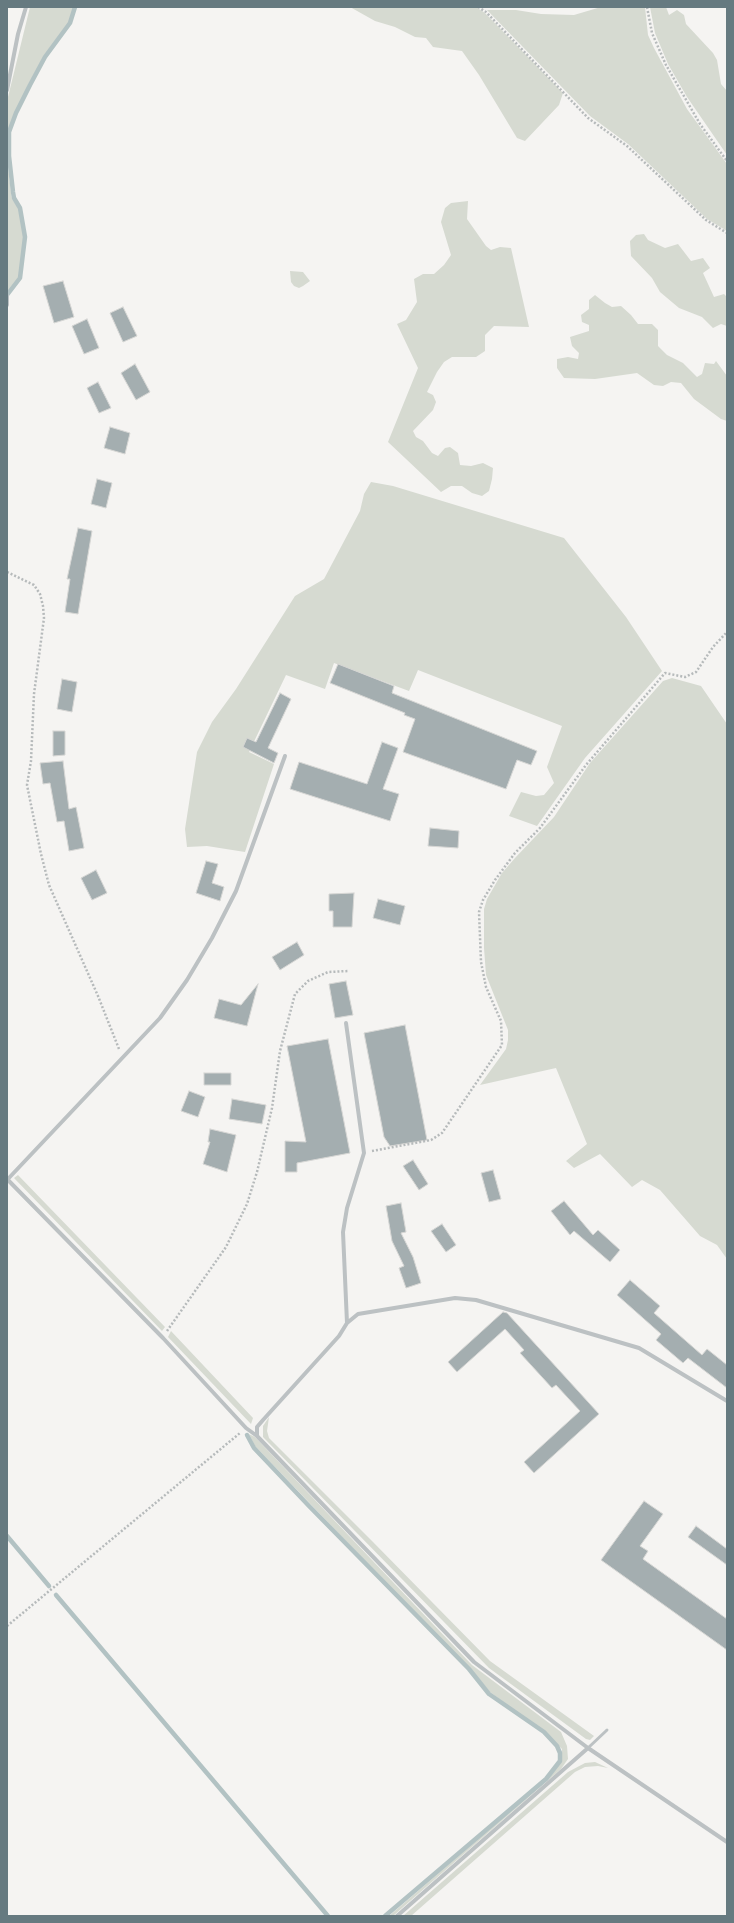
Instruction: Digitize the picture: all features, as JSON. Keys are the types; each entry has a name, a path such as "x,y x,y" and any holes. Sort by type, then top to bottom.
{"street":[{"path":"7,90 18,34 26,7"},
{"path":"7,297 7,305"},
{"path":"285,756 236,891 212,938 186,980 160,1018 7,1179 163,1338 246,1428 257,1436 474,1662 588,1748 727,1842"},
{"path":"346,1023 364,1153 347,1208 343,1232 346,1324"},
{"path":"257,1436 257,1427 262,1420 339,1336 346,1324 358,1314 454,1298 476,1300 639,1348 727,1401"},
{"path":"397,1916 588,1748"}],"lane":[{"path":"588,1748 607,1730"}],"path":[{"path":"478,7 486,12 588,118 627,146 706,220 727,233"},
{"path":"647,7 652,33 666,65 700,124 727,160"},
{"path":"7,572 34,585 40,594 43,606 44,618 34,694 30,775 27,785 41,854 49,885 98,996 123,1058"},
{"path":"364,1153 431,1140 442,1133 451,1121 502,1045 501,1021 482,974 479,912 483,900 495,880 515,853 540,828 586,765 665,673 685,677 696,672 713,647 727,632"},
{"path":"163,1338 226,1247 247,1204 257,1172 272,1108 280,1051 295,994 308,982 328,972 348,971"},
{"path":"7,1626 246,1428"}],"shaded area":[{"path":"30,7 74,7 69,22 44,56 28,85 8,132 7,150 7,101"},
{"path":"350,7 476,7 485,13 563,93 559,105 525,141 517,138 479,75 462,51 433,47 426,38 415,37 395,27 375,21"},
{"path":"601,7 645,7 648,35 654,48 687,109 727,164 727,231 707,219 628,144 590,116 487,10 516,10 541,14 574,15"},
{"path":"650,7 666,7 669,15 677,10 684,15 686,24 713,53 717,60 721,84 727,91 727,155 687,97 668,64 655,33"},
{"path":"7,159 12,199 19,209 24,237 19,277 8,292"},
{"path":"468,201 467,219 486,246 491,250 500,247 511,248 529,327 494,326 485,335 485,351 476,357 452,357 444,362 427,392 433,395 436,402 433,410 413,431 416,437 423,441 432,453 438,456 445,448 450,447 458,453 460,465 471,466 483,463 493,468 489,491 482,496 472,493 462,486 451,486 441,492 388,442 418,368 397,324 406,320 417,302 414,279 423,274 434,274 444,265 451,255 441,222 445,208 451,203"},
{"path":"644,234 648,240 665,248 678,244 691,261 703,258 710,268 703,273 714,297 724,294 727,297 727,326 721,324 713,328 702,317 679,308 660,292 652,278 631,256 630,241 636,235"},
{"path":"290,271 303,272 310,281 299,288 294,286 291,282"},
{"path":"595,295 612,307 621,306 638,324 652,324 658,330 658,346 667,355 683,363 697,377 702,374 705,363 714,364 716,361 727,376 727,421 721,419 694,399 681,383 671,382 663,386 654,385 637,373 595,379 564,378 557,368 557,359 568,357 578,359 579,353 572,346 570,337 589,331 589,325 582,322 581,315 589,309 589,300"},
{"path":"371,482 393,486 564,538 626,617 662,671 585,758 537,826 509,816 521,792 536,796 544,795 554,783 547,767 562,726 418,670 409,691 334,663 325,689 286,675 249,752 274,764 245,852 207,846 187,847 185,829 197,752 212,722 236,689 295,596 324,579 360,511 364,494"},
{"path":"672,678 701,686 727,724 727,1259 717,1245 700,1236 660,1190 642,1180 632,1187 600,1154 574,1168 566,1161 587,1144 556,1068 480,1085 506,1049 508,1040 508,1030 486,975 484,909 487,899 502,873 554,817 590,763 663,681"},
{"path":"18,1175 165,1327 162,1331 14,1178"},
{"path":"171,1331 253,1418 251,1424 168,1337"},
{"path":"269,1417 267,1431 269,1438 490,1661 594,1736 590,1740 586,1739 489,1668 263,1437 263,1426"},
{"path":"249,1434 255,1437 472,1665 561,1732 567,1746 568,1759 561,1769 393,1916 389,1916 549,1778 561,1762 562,1749 544,1731 532,1724 490,1692 470,1668 407,1605 255,1446"},
{"path":"595,1762 608,1768 598,1766 585,1767 575,1772 411,1916 403,1916 568,1772 585,1763"}],"building":[{"path":"63,281 74,317 54,323 43,286"},
{"path":"123,307 137,336 123,342 110,313"},
{"path":"87,319 99,348 84,354 72,326"},
{"path":"135,364 150,392 136,400 121,373"},
{"path":"98,382 111,408 99,413 87,388"},
{"path":"110,427 130,433 125,454 104,448"},
{"path":"97,479 112,483 106,508 91,504"},
{"path":"78,528 92,531 78,614 65,612 70,579 67,579"},
{"path":"338,664 394,686 392,693 537,751 531,765 517,760 506,789 403,752 415,719 404,715 405,713 330,683"},
{"path":"62,679 77,682 72,712 57,709"},
{"path":"280,693 291,699 268,748 278,753 274,763 243,747 247,738 256,742"},
{"path":"53,731 65,731 65,755 53,756"},
{"path":"382,742 398,748 383,789 399,794 390,821 290,789 299,762 367,784"},
{"path":"63,761 69,809 76,807 84,848 69,851 64,821 57,822 50,783 43,784 40,763"},
{"path":"430,828 459,831 458,848 428,846"},
{"path":"206,861 218,864 212,883 224,887 220,901 196,893"},
{"path":"96,870 107,893 92,900 81,878"},
{"path":"354,893 352,927 333,927 333,911 329,911 329,894"},
{"path":"378,899 405,906 400,925 373,918"},
{"path":"297,942 304,955 280,970 272,957"},
{"path":"346,981 353,1015 335,1018 329,984"},
{"path":"258,984 247,1026 214,1018 219,999 241,1005"},
{"path":"405,1025 427,1140 390,1146 384,1137 364,1033"},
{"path":"328,1039 350,1153 297,1163 297,1172 285,1172 285,1141 306,1142 287,1046"},
{"path":"204,1073 231,1073 231,1085 204,1085"},
{"path":"189,1091 205,1097 198,1117 181,1111"},
{"path":"232,1099 266,1105 262,1124 229,1119"},
{"path":"210,1129 236,1135 227,1172 203,1164 210,1142 208,1142"},
{"path":"413,1160 428,1184 419,1190 403,1166"},
{"path":"493,1170 501,1199 489,1202 481,1173"},
{"path":"564,1201 593,1235 598,1230 620,1250 610,1262 574,1231 570,1235 551,1211"},
{"path":"401,1203 406,1232 401,1233 413,1257 421,1283 406,1288 399,1268 404,1266 392,1241 386,1206"},
{"path":"442,1224 456,1245 446,1252 431,1231"},
{"path":"630,1280 660,1306 654,1313 702,1355 707,1349 727,1365 727,1388 688,1358 683,1363 656,1340 661,1334 617,1295"},
{"path":"503,1312 507,1313 599,1414 534,1473 524,1462 580,1411 556,1385 552,1388 520,1353 524,1350 505,1329 457,1372 448,1362"},
{"path":"644,1501 663,1514 640,1546 648,1551 643,1559 727,1619 727,1650 601,1560"},
{"path":"696,1526 727,1549 727,1565 688,1537"}],"waterway":[{"path":"7,295 20,278 25,237 20,208 14,198 13,192 9,156 9,132 16,113 30,85 45,57 70,23 75,7"},
{"path":"247,1435 254,1448 469,1669 489,1694 544,1732 557,1746 560,1753 560,1761 546,1779 385,1916"},
{"path":"7,1536 49,1586"},
{"path":"56,1595 328,1916"}]}
